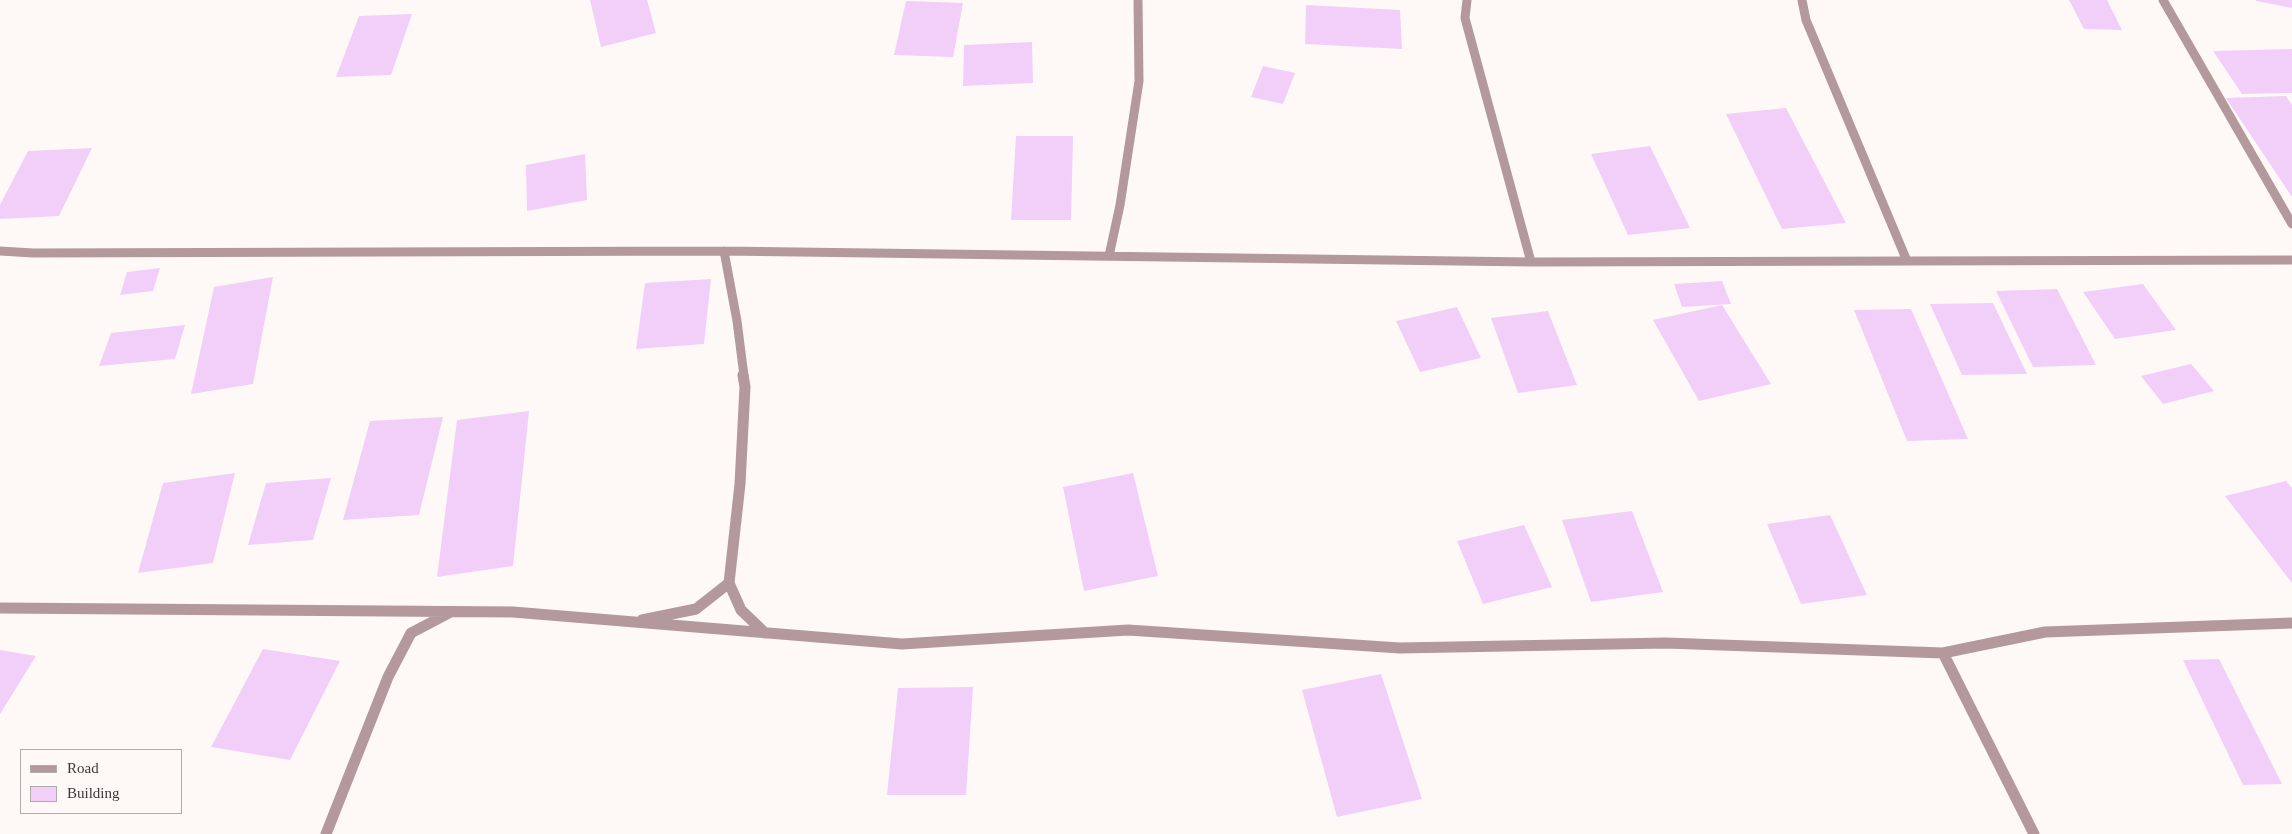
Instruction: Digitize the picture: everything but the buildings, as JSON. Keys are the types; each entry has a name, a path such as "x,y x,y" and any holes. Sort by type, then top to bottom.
{"street":[{"path":"1109,256 1120,205 1139,81 1138,0"},
{"path":"1467,0 1465,18 1531,262"},
{"path":"1802,0 1806,20 1907,260"},
{"path":"2163,0 2292,224"},
{"path":"0,251 32,253 724,251 1531,262 2292,260"},
{"path":"724,251 737,321 745,387 740,484 730,583 741,610 765,633"},
{"path":"632,622 696,609 730,583"},
{"path":"0,608 513,612 902,644 1128,630 1400,648 1666,643 1943,653 2045,632 2292,623"},
{"path":"326,834 388,677 411,633 452,612"},
{"path":"1943,653 2034,834"}]}
